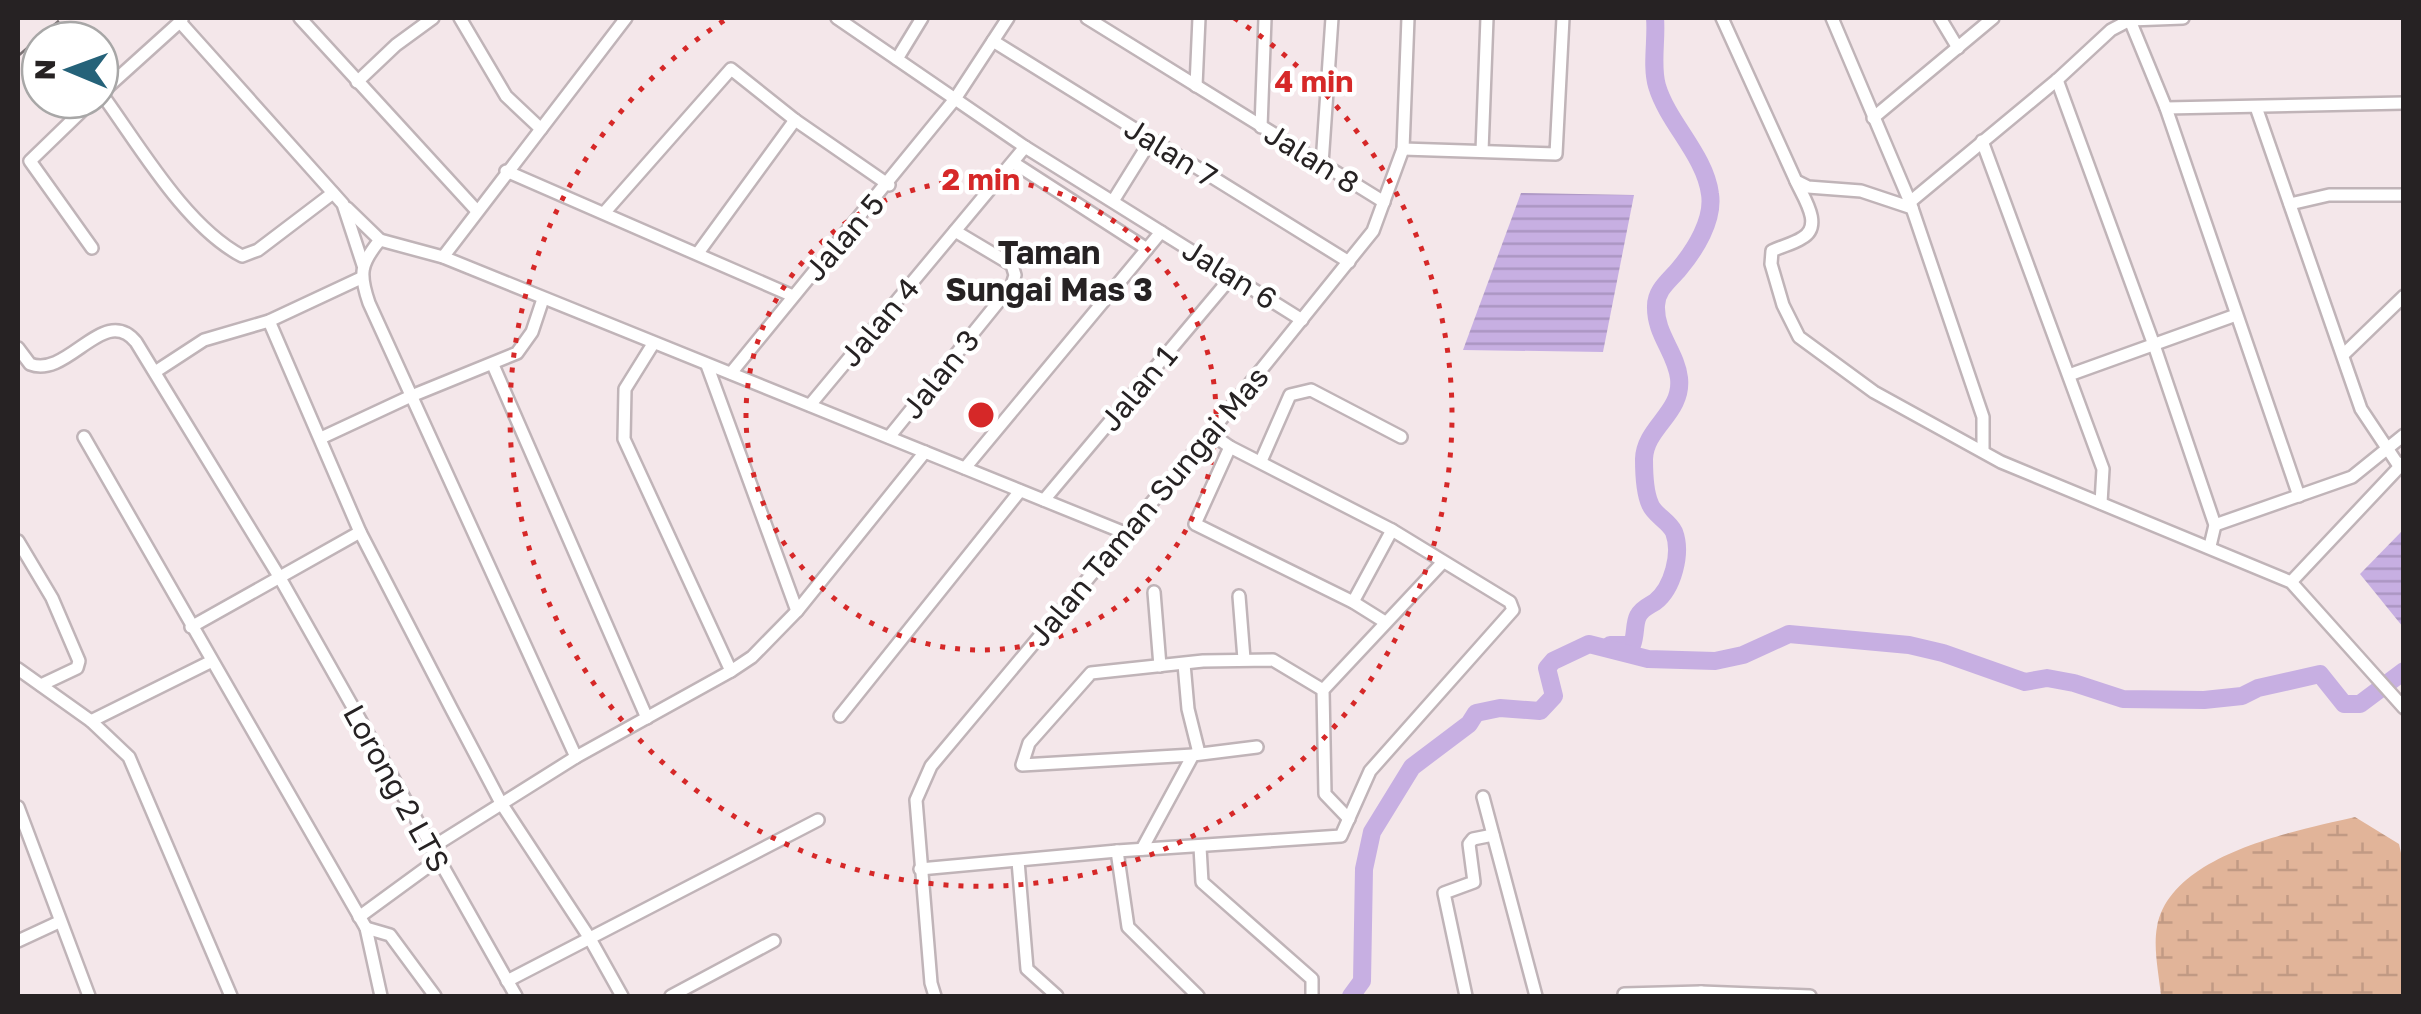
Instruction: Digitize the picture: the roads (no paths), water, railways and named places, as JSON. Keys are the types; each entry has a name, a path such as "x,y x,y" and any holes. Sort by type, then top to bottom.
{"street":[{"path":"300,18 476,211"},
{"path":"358,82 396,45 433,18"},
{"path":"460,18 506,96 541,129"},
{"path":"443,257 626,18"},
{"path":"898,59 922,18"},
{"name":"Jalan 5","path":"731,373 956,100 1008,18"},
{"name":"Jalan 8","path":"1087,18 1384,202"},
{"path":"1196,86 1199,18"},
{"path":"1261,127 1265,18"},
{"path":"1322,164 1332,18"},
{"name":"Jalan Taman Sungai Mas","path":"935,996 930,983 916,800 932,766 1210,434 1374,230 1403,149 1408,18"},
{"path":"1482,151 1487,18"},
{"path":"1403,149 1556,154 1562,18"},
{"path":"1722,18 1811,212 1813,224 1806,237 1772,251 1771,264 1783,305 1799,337 1874,392 2001,462 2291,582 2404,708"},
{"path":"1832,18 1911,205 1983,417 1982,451"},
{"path":"1940,18 1958,48"},
{"path":"1874,118 1993,18"},
{"path":"1911,205 2111,30 2130,19 2183,18"},
{"name":"Jalan 6","path":"841,19 1025,147 1302,320"},
{"path":"2130,19 2166,108 2299,496"},
{"path":"120,76 183,20 333,193 380,240 443,257 1125,533"},
{"name":"Jalan 7","path":"993,41 1349,262"},
{"path":"604,213 731,68 795,120 888,185"},
{"path":"2057,80 2216,526 2210,546"},
{"path":"2166,108 2404,103"},
{"path":"2256,108 2361,409 2402,464 2291,582"},
{"path":"72,120 30,161 92,248"},
{"path":"119,120 183,205 229,249 242,256 258,250 333,193"},
{"path":"698,253 795,120"},
{"path":"1113,201 1151,140"},
{"path":"1982,141 2103,469 2102,503"},
{"name":"Jalan 4","path":"810,405 1025,147"},
{"path":"1014,163 1147,250"},
{"path":"506,171 793,296"},
{"path":"1796,181 1911,205"},
{"path":"2290,204 2329,194 2404,195"},
{"path":"343,204 362,272 408,397 576,758"},
{"name":"Jalan 3","path":"888,437 1012,285 1012,265 955,231"},
{"path":"965,468 1161,232"},
{"path":"155,372 204,340 269,320 362,272 380,240"},
{"name":"Jalan 1","path":"1044,500 1233,275"},
{"path":"2344,355 2404,296"},
{"path":"322,438 408,397 517,353 526,344 542,299"},
{"path":"2070,375 2236,316"},
{"path":"269,320 360,532 502,803 589,937 622,996"},
{"name":"Lorong 2 LTS","path":"18,348 30,364 50,366 107,331 129,333 136,342 280,578 516,996"},
{"path":"654,344 625,389 624,439 732,671"},
{"path":"493,365 647,718"},
{"path":"707,365 797,611"},
{"path":"1260,461 1290,395 1300,390 1311,390 1401,437"},
{"path":"920,868 1341,836 1370,771 1513,610 1510,602 1392,530 1230,448 1210,434"},
{"path":"2216,526 2352,477 2404,435"},
{"path":"84,437 362,923 381,996"},
{"path":"1230,448 1194,524 1353,602 1385,622"},
{"path":"362,923 434,854 502,803 732,671 766,644 925,452"},
{"path":"840,716 1020,491"},
{"path":"1353,602 1392,530"},
{"path":"191,627 360,532"},
{"path":"18,542 52,598 79,661 77,668 41,684"},
{"path":"1350,819 1326,794 1322,690 1443,562"},
{"path":"1154,592 1160,666"},
{"path":"1240,596 1244,659"},
{"path":"1257,747 1022,764 1029,743 1088,676 1160,666 1274,660 1322,690"},
{"path":"91,721 210,662"},
{"path":"1142,849 1196,754 1184,664"},
{"path":"18,669 91,721 129,757 231,996"},
{"path":"1483,797 1536,996"},
{"path":"18,807 88,996"},
{"path":"507,981 818,820"},
{"path":"1466,996 1444,893 1474,882 1469,844 1473,839 1493,835"},
{"path":"1200,847 1202,882 1312,979 1312,996"},
{"path":"1117,851 1128,926 1198,996"},
{"path":"1018,860 1026,968 1057,996"},
{"path":"18,941 59,922"},
{"path":"362,923 390,935 434,996"},
{"path":"671,996 774,941"},
{"path":"1624,996 1810,996"}],"waterway":[{"path":"1610,645 1632,645 1638,616 1661,596 1674,570 1674,532 1652,508 1645,475 1646,448 1679,390 1677,369 1659,325 1656,306 1661,290 1697,244 1710,204 1701,166 1657,86 1655,18"},
{"path":"1351,996 1362,981 1364,869 1372,832 1412,767 1469,724 1476,713 1500,708 1540,711 1554,696 1547,668 1553,661 1589,644 1648,659 1715,661 1743,655 1789,634 1909,645 2025,682 2047,678 2123,699 2204,700 2242,696 2258,688 2320,674 2344,704 2360,704 2404,671"}],"railway":[{"path":"18,56 62,18"}],"district":[{"name":"Taman Sungai Mas 3","path":"1049,270"}]}
